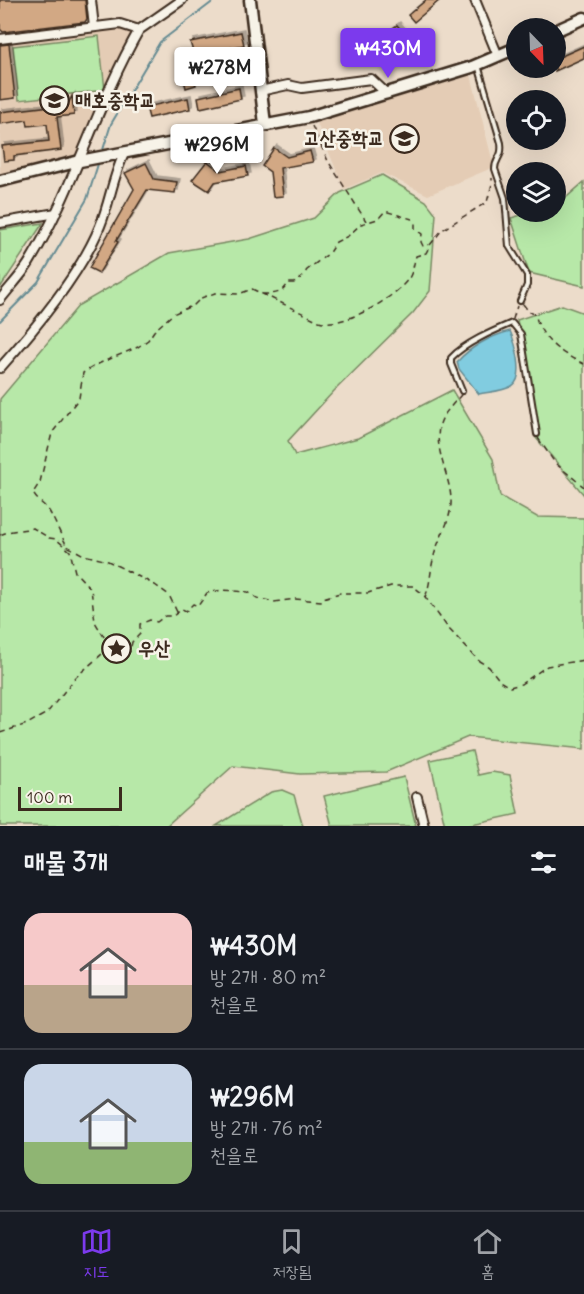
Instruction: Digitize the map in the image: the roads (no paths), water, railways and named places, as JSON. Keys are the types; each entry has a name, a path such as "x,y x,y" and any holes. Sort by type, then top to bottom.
{"street":[{"path":"91,0 94,27"},
{"path":"0,300 28,265 56,213 80,161 106,94 139,30 182,0"},
{"path":"250,0 265,124"},
{"path":"475,0 498,56"},
{"path":"566,26 584,18"},
{"path":"0,39 120,24 139,30"},
{"path":"0,181 80,161 309,117 387,94 506,52"},
{"path":"260,91 288,85 302,88 371,79 387,94"},
{"path":"0,368 76,270 100,226 122,153"},
{"path":"0,223 56,213"},
{"path":"417,797 424,826"}],"lane":[{"path":"478,64 501,143 501,156 495,169 505,198 509,246 528,275 527,285 520,301"},
{"path":"462,391 451,364 451,358 496,330 512,323 521,334 537,435"}],"water":[{"path":"510,331 518,359 516,382 505,389 479,394 459,369 457,362 481,343"}],"waterway":[{"path":"102,153 111,124 160,42 215,0"},
{"path":"0,321 38,282 87,199 99,161"}],"place":[{"name":"매호중학교","path":"54,100"},
{"name":"고산중학교","path":"405,138"},
{"name":"우산","path":"117,648"}]}
